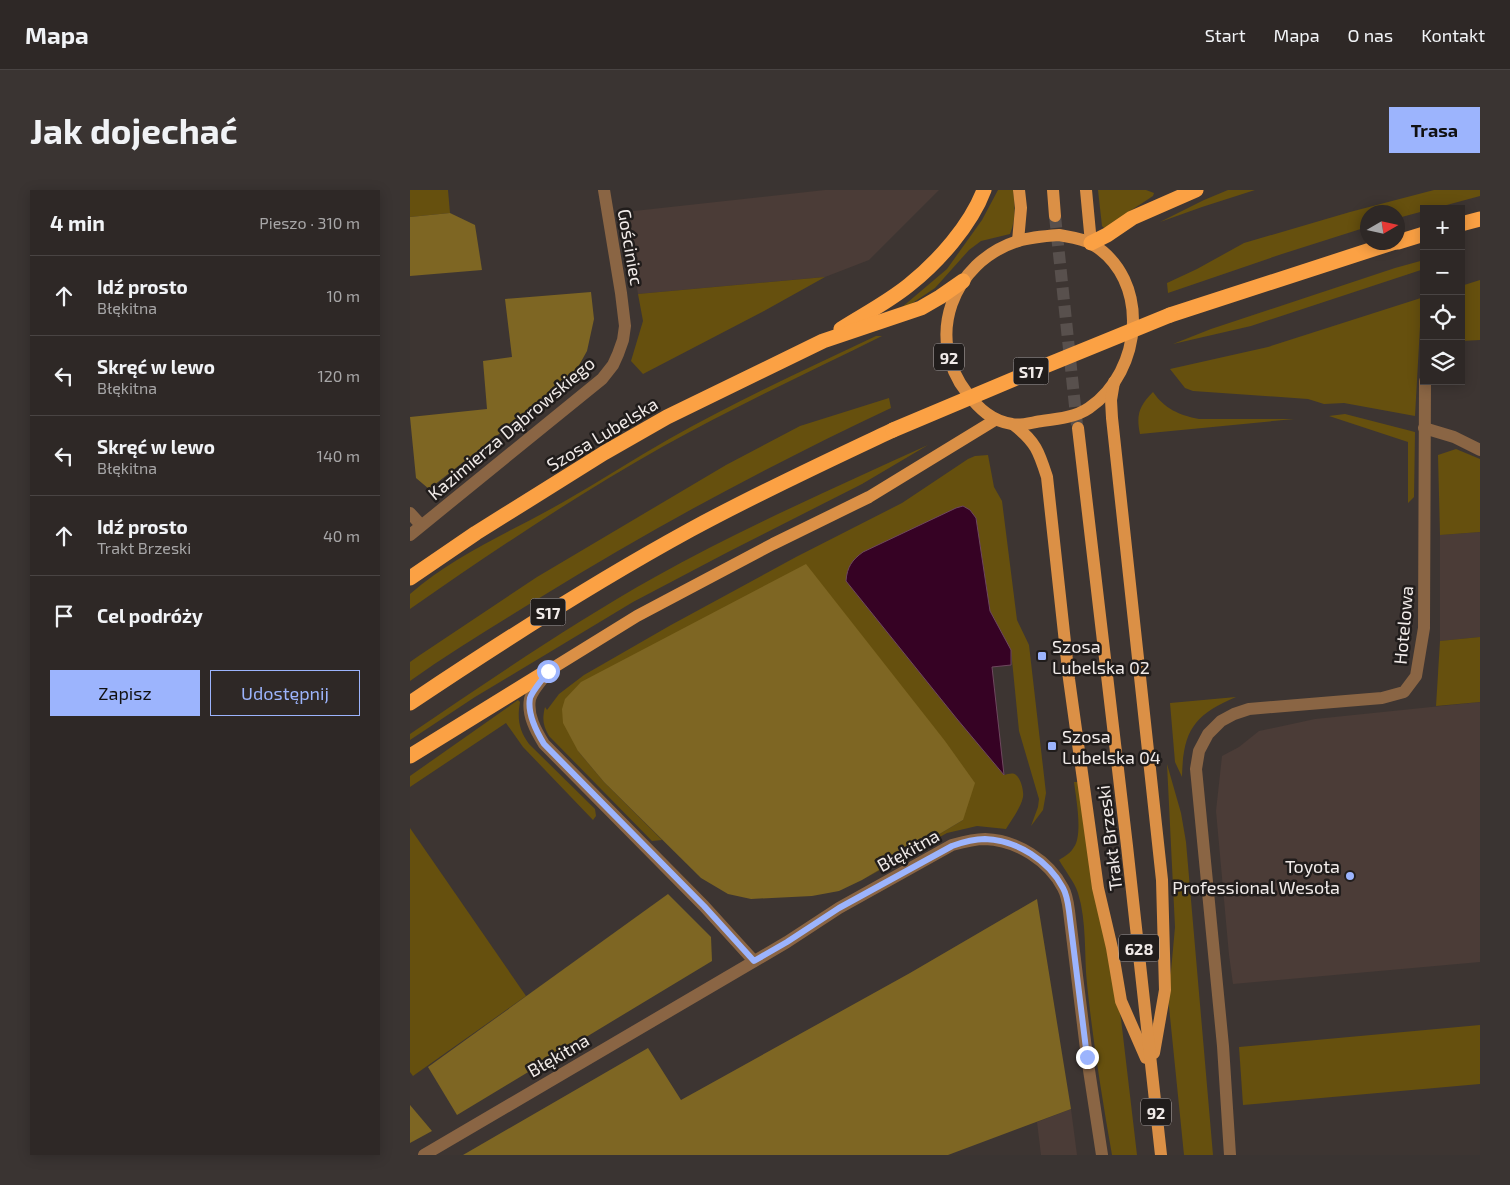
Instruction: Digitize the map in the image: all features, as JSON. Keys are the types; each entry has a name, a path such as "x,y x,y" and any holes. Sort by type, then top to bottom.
{"highway":[{"path":"823,341 915,280 956,238 972,215 984,190"},
{"path":"1091,243 1132,218 1196,190"},
{"path":"1465,223 1480,219"},
{"name":"S17","path":"1405,239 1420,235"},
{"name":"S17","path":"410,703 574,596 691,529 893,430 1170,315 1371,250"},
{"path":"823,341 921,308 940,298 962,281"},
{"name":"Szosa Lubelska","path":"410,578 476,533 634,435 823,341"},
{"path":"410,756 548,671"}],"main road":[{"path":"1018,241 1019,190"},
{"path":"1053,190 1055,216"},
{"path":"1086,190 1091,243"},
{"name":"92","path":"1059,235 1091,243 1108,256 1121,272 1128,289 1133,310 1133,335 1128,352 1114,382 1102,397 1088,409 1071,416 1014,425 995,420 977,407 963,389 949,354 946,331 948,314 962,281 985,258 1018,241 1059,235"},
{"path":"1114,382 1111,400 1112,418 1162,880 1164,990 1152,1069"},
{"path":"548,671 637,616 765,548 869,497 995,420"},
{"path":"1014,425 1028,435 1038,450 1047,478 1069,680 1098,888 1112,948 1120,1001 1152,1069"},
{"name":"Trakt Brzeski","path":"1078,428 1128,846 1161,1155"}],"street":[{"name":"Gościniec","path":"604,190 624,310"},
{"name":"Kazimierza Dąbrowskiego","path":"410,534 602,379 612,365 623,340 626,326 624,310"},
{"name":"Hotelowa","path":"1230,1155 1223,1046 1196,769 1199,751 1208,734 1221,721 1249,709 1382,698 1404,692 1416,676 1424,628 1425,385"},
{"path":"1424,428 1454,437 1480,450"},
{"path":"410,513 421,525"},
{"path":"548,671 530,698 531,715 536,730 544,744 704,906 754,961"},
{"name":"Błękitna","path":"424,1155 787,942 839,908 952,846 986,839 1015,846 1028,852 1055,876 1064,890 1069,911 1087,1057 1102,1155"}],"shaded area":[{"path":"410,190 448,190 450,213 410,217"},
{"path":"825,190 939,190 869,260 825,277 638,294 625,212"},
{"path":"998,190 1013,190 1014,212 1010,234 981,241 969,250 935,288 911,304 901,308 947,269 982,220"},
{"path":"1098,190 1146,190 1154,193 1153,196 1104,228 1102,226"},
{"path":"1228,190 1255,190 1160,222 1204,200"},
{"path":"1434,190 1480,190 1480,196 1447,205 1420,205 1420,212 1405,216 1405,205 1377,205"},
{"path":"1360,209 1360,229 1168,293 1167,283 1244,243"},
{"path":"450,213 475,225 482,270 410,276 410,217"},
{"path":"1420,261 1420,270 1251,326 1173,344 1211,329"},
{"path":"825,277 643,374 631,361 643,321 638,294"},
{"path":"1480,280 1480,340 1465,341 1465,285"},
{"path":"591,292 594,319 587,351 573,376 429,489 416,478 410,417 487,409 483,361 512,357 505,299"},
{"path":"1420,298 1415,416 1344,403 1324,404 1308,399 1193,391 1185,388 1170,369 1268,347"},
{"path":"876,336 882,336 716,418 597,485 410,609 410,594 446,567 466,555 565,501 694,425"},
{"path":"1153,392 1162,403 1173,410 1199,419 1294,419 1140,434 1138,421 1140,411 1144,402"},
{"path":"889,398 891,408 757,474 669,521 491,628 410,681 410,662 420,655 537,577 726,465 800,426"},
{"path":"1345,414 1415,432 1414,497 1408,503 1408,442 1329,416"},
{"path":"928,445 862,484 633,602 475,697 410,740 410,734 501,673 562,633 655,577 824,492"},
{"path":"1456,449 1480,459 1480,532 1440,535 1438,455"},
{"path":"988,455 994,487 1002,501 1017,620 1029,645 1046,793 1043,810 1031,826 1039,799 1019,731 1011,650 990,611 976,518 846,581 1004,775 1013,774 1018,777 1022,785 1023,797 1018,810 1006,829 977,826 947,833 862,880 963,820 578,751 604,782 662,840 652,841 549,736 544,722 545,707 547,710 559,694 584,675 796,557 902,503 968,459 975,456"},
{"path":"963,506 970,510 976,518 990,611 1011,650 1011,665 992,667 1004,775 846,581 851,564 863,552"},
{"path":"1480,532 1480,637 1440,641 1440,535"},
{"path":"806,564 945,741 975,783 963,820 862,880 839,891 812,896 751,899 728,894 701,878 604,782 578,751 563,723 562,709 565,699 581,682"},
{"path":"1480,637 1480,702 1436,706 1440,641"},
{"path":"1236,697 1210,710 1194,726 1188,736 1185,747 1182,777 1175,762 1170,703"},
{"path":"518,700 520,702 521,729 529,744 595,809 596,816 593,820 523,747 506,723 410,787 410,776"},
{"path":"1480,702 1480,962 1233,984 1216,811 1222,756 1239,747 1259,731 1315,719"},
{"path":"1167,764 1181,813 1186,842 1213,1155 1184,1155 1167,987 1171,971 1175,927"},
{"path":"1074,782 1078,782 1121,1019 1137,1155 1112,1155 1092,1027 1081,904 1074,884 1059,860 1071,851 1077,841 1078,816"},
{"path":"410,828 526,996 413,1076 410,1072"},
{"path":"668,894 711,937 712,961 457,1115 428,1067"},
{"path":"1037,899 1071,1109 948,1155 463,1155 648,1048 681,1100 910,973"},
{"path":"1480,1025 1480,1084 1243,1105 1239,1047"},
{"path":"410,1105 432,1131 410,1143"},
{"path":"1071,1109 1077,1155 1041,1155 1037,1122"}],"tunnel":[{"path":"1055,216 1077,425"}],"place":[{"name":"Szosa Lubelska 02","path":"1042,656"},
{"name":"Szosa Lubelska 04","path":"1052,746"},
{"name":"Toyota Professional Wesoła","path":"1350,876"}],"route":[{"path":"548,671 530,698 531,715 536,730 544,744 704,906 754,961 839,908 952,846 966,841 986,839 1015,846 1028,852 1055,876 1064,890 1069,911 1087,1057"}]}
